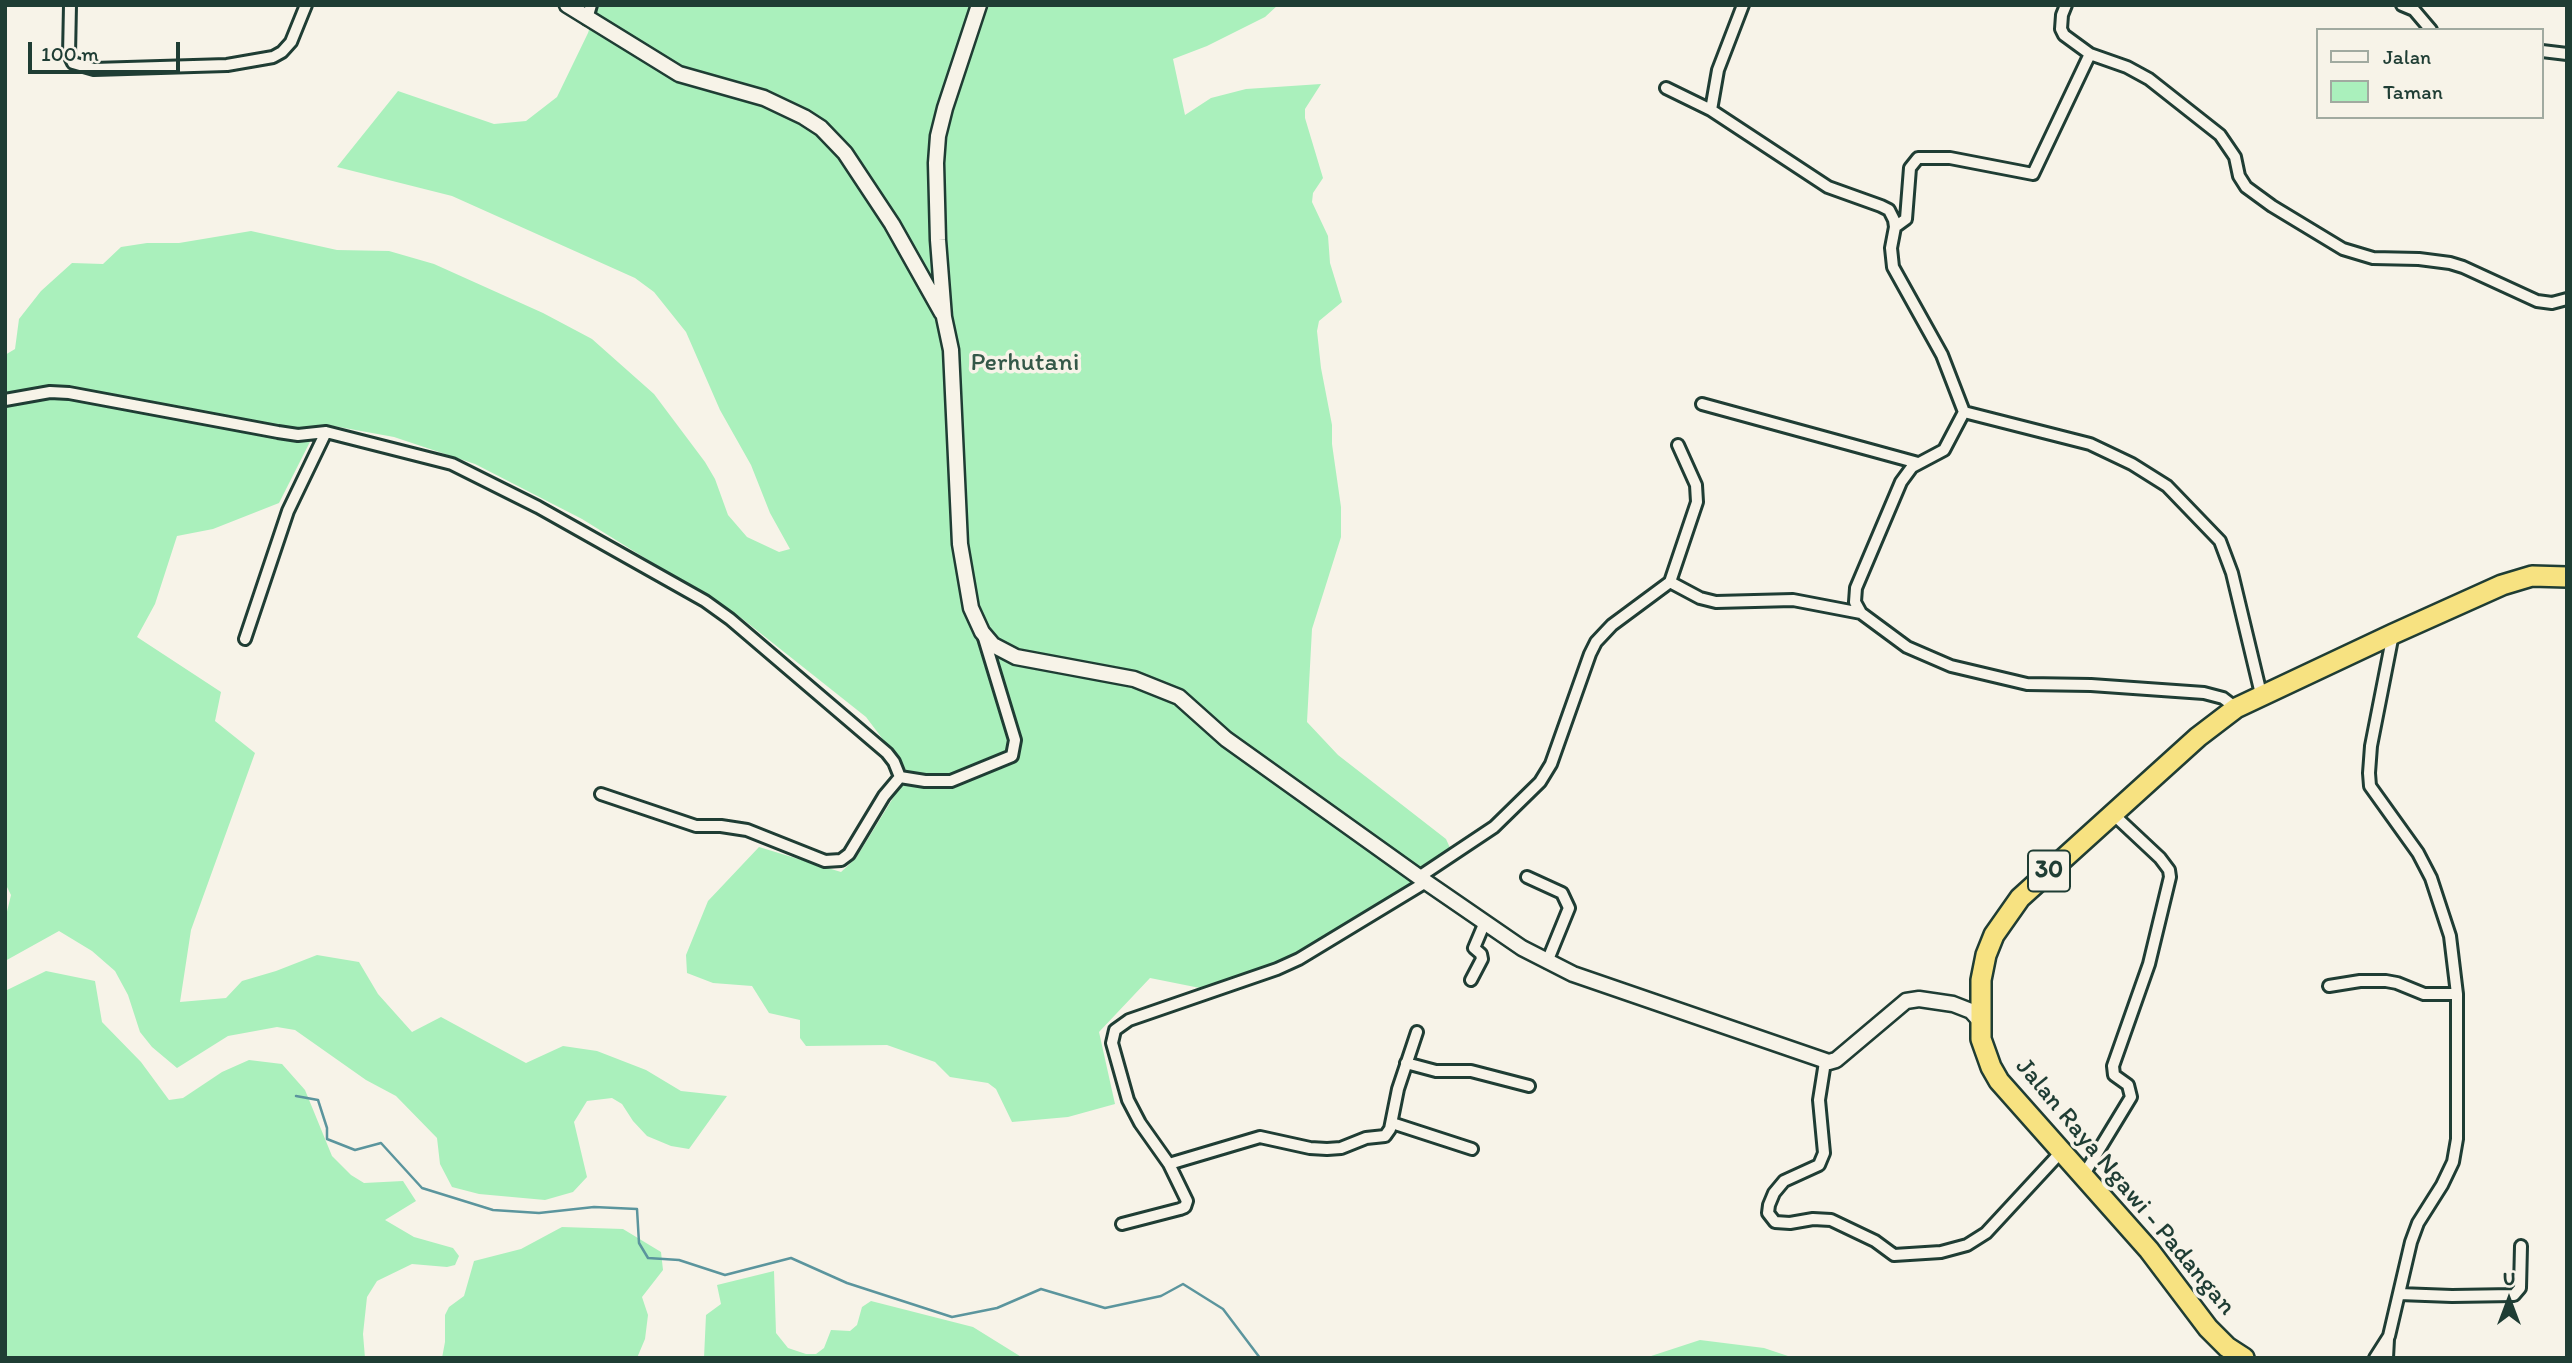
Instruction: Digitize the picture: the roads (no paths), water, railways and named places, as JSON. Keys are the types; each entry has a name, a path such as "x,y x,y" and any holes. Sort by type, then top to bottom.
{"highway":[{"name":"Jalan Raya Ngawi - Padangan","path":"2245,1358 2227,1347 2208,1328 2149,1250 1999,1081 1985,1052 1980,1021 1981,981 1986,955 2006,917 2020,898 2199,737 2236,708 2393,634 2516,581 2545,575 2567,577"}],"street":[{"path":"70,5 68,44 71,59 80,66 94,69 227,65 273,57 291,42 306,5"},
{"path":"567,5 589,12 679,74 764,98 821,128 845,153 892,224 944,317"},
{"path":"901,777 925,781 950,780 1012,756 1015,740 982,632 971,608 960,544 951,350 944,317 937,240 937,136 979,5"},
{"path":"1711,110 1718,70 1743,5"},
{"path":"2066,5 2061,29 2064,35 2090,54 2127,67 2149,79 2220,135 2235,157 2239,177 2246,187 2272,206 2343,248 2373,258 2450,263 2537,301 2552,303 2567,299"},
{"path":"2402,5 2414,10 2429,28"},
{"path":"2544,51 2567,54"},
{"path":"1895,228 1906,219 1910,168 1918,158 1950,158 2033,174 2090,54"},
{"path":"1666,88 1711,110 1828,187 1881,205 1892,214 1895,228 1891,247 1894,267 1942,355 1964,412 1944,450 1917,463 1900,482 1856,588 1855,602 1861,614"},
{"path":"5,400 69,393 278,432 298,435 326,432 452,464 517,496 677,583 730,619 887,752 901,777"},
{"path":"1702,404 1917,463"},
{"path":"1964,412 2090,444 2132,464 2167,486 2220,541 2231,573 2261,694"},
{"path":"245,639 288,511 326,432"},
{"path":"1122,1224 1185,1207 1186,1197 1169,1164 1139,1123 1128,1100 1112,1043 1115,1030 1129,1020 1277,969 1299,958 1422,879 1494,827 1540,782 1551,764 1596,642 1612,625 1670,582 1697,502 1696,485 1678,445"},
{"path":"1670,582 1700,598 1716,602 1793,600 1861,614 1923,656 2027,684 2091,685 2204,693 2223,698 2236,708"},
{"path":"982,632 993,645 1016,656 1134,680 1179,697 1226,739 1422,879 1548,962 1573,974 1825,1062 1836,1060 1906,1000 1919,999 1961,1006 1980,1021"},
{"path":"2387,1358 2389,1336 2405,1263 2418,1223 2442,1185 2456,1150 2457,994 2450,936 2431,878 2418,853 2371,786 2369,773 2371,746 2393,634"},
{"path":"601,794 696,826 747,830 792,849 834,862 849,854 884,796 901,777"},
{"path":"2083,1176 2131,1097 2128,1084 2114,1075 2113,1066 2149,964 2170,877 2169,870 2160,858 2113,814"},
{"path":"1527,877 1562,893 1569,908 1548,962"},
{"path":"1471,980 1482,959 1481,954 1474,948 1485,922"},
{"path":"2329,986 2360,981 2386,981 2424,994 2457,994"},
{"path":"1169,1164 1261,1136 1310,1148 1334,1149 1366,1138 1385,1136 1392,1123 1406,1063 1417,1032"},
{"path":"1825,1062 1819,1100 1824,1153 1819,1165 1784,1181 1774,1193 1768,1213 1775,1222 1831,1220 1875,1241 1894,1255 1941,1252 1967,1245 1986,1233 2061,1152"},
{"path":"1406,1063 1436,1071 1471,1070 1529,1086"},
{"path":"1392,1123 1472,1149"},
{"path":"2399,1294 2514,1295 2520,1288 2521,1246"},
{"path":"2375,1358 2389,1336"}],"waterway":[{"path":"296,1096 318,1100 327,1128 327,1139 355,1150 381,1143 422,1188 493,1210 539,1213 594,1207 637,1209 639,1243 648,1258 679,1260 725,1275 791,1258 847,1283 952,1317 997,1308 1041,1289 1105,1308 1161,1296 1183,1284 1223,1309 1260,1358"},
{"path":"1692,1358 1723,1358"}],"park label":[{"name":"Perhutani","path":"1025,363"}]}
